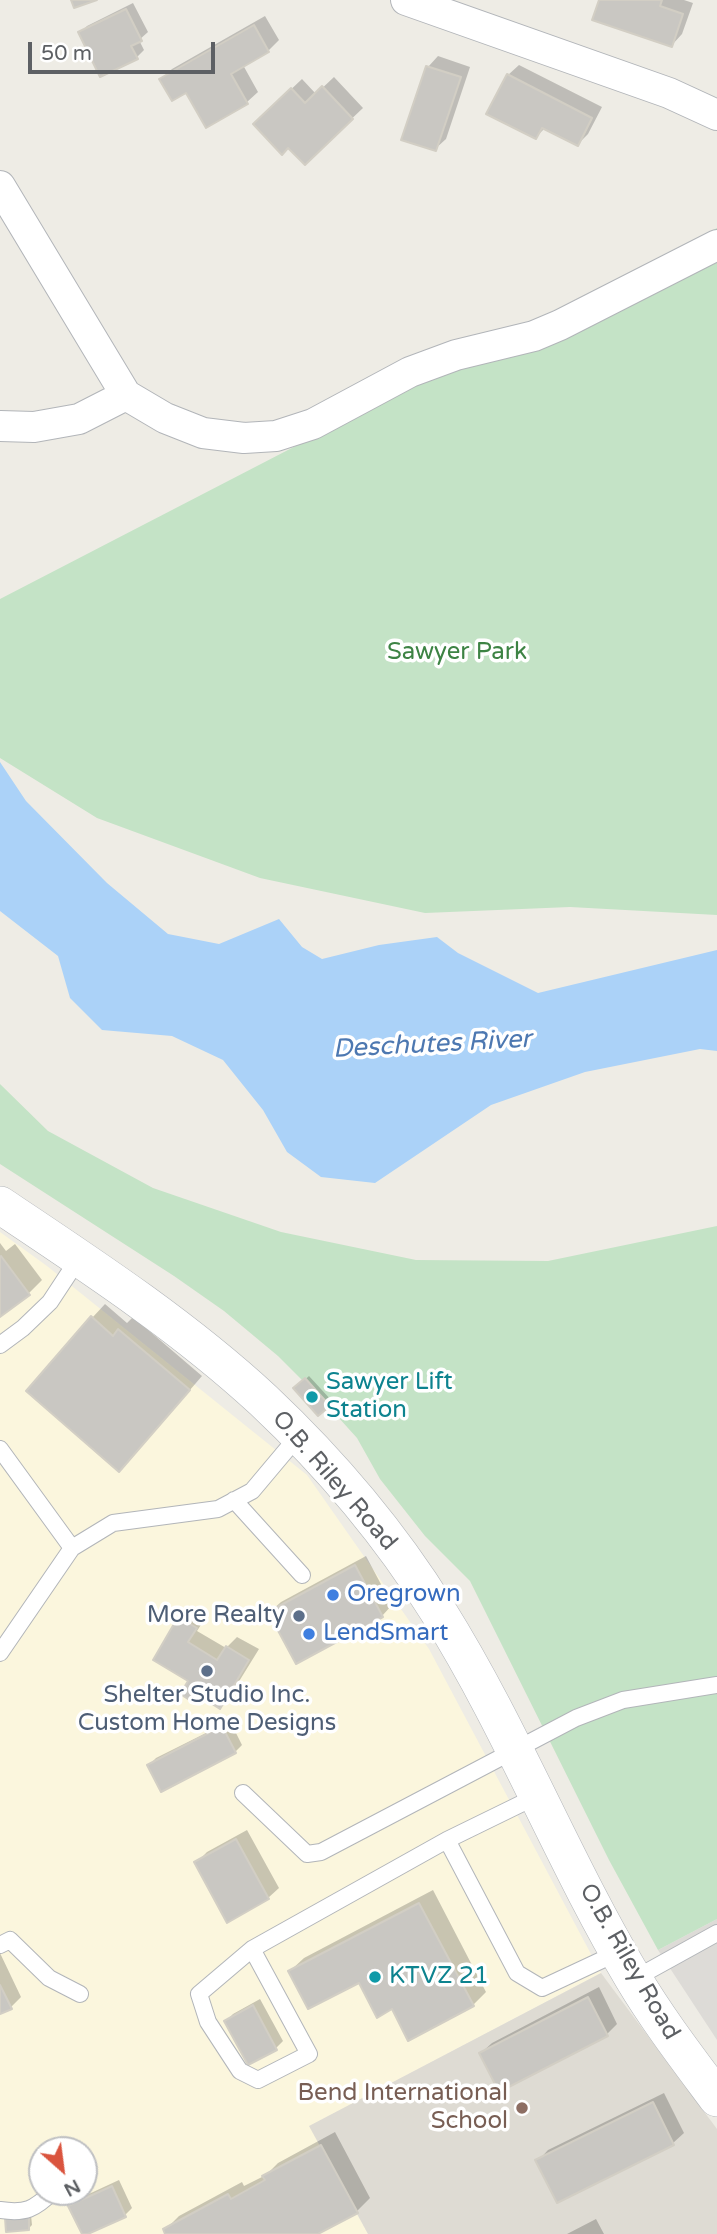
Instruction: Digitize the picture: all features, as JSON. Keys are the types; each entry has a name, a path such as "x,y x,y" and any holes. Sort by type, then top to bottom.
{"street":[{"path":"406,0 670,93 717,115"},
{"path":"0,186 127,395 165,418 204,433 244,438 276,436 313,424 410,372 456,355 534,336 717,245"},
{"path":"0,426 34,427 79,419 127,395"},
{"name":"O.B. Riley Road","path":"0,1205 151,1309 214,1359 299,1435 350,1491 421,1586 474,1672 626,1966 677,2044 717,2098"}],"lane":[{"path":"0,1345 51,1302 79,1258"},
{"path":"0,1653 72,1548 113,1523 218,1509 252,1491 299,1435"},
{"path":"0,1449 72,1548"},
{"path":"234,1500 302,1575"},
{"path":"243,1793 307,1854 321,1852 576,1718 623,1700 717,1685"},
{"path":"252,1949 309,2054 258,2080 240,2071 208,2022 199,1994 252,1949 447,1840 537,1796"},
{"path":"447,1840 517,1973 542,1988 626,1966 717,1933"},
{"path":"0,1945 10,1940 49,1978 80,1994"},
{"path":"0,2210 20,2213 36,2206"}],"shaded area":[{"path":"0,1232 47,1266 307,1475 429,1649 601,1973 310,2126 368,2234 0,2234"},
{"path":"717,1919 717,2040 658,1950"},
{"name":"Bend International School","path":"601,1973 717,2129 717,2234 368,2234 309,2126"}],"green space":[{"name":"Sawyer Park","path":"717,228 717,915 570,907 425,913 260,878 97,818 0,758 0,599"},
{"path":"0,1084 48,1131 153,1188 281,1232 416,1260 548,1261 717,1226 717,1919 658,1950 609,1860 470,1581 425,1536 380,1479 357,1438 278,1356 224,1311 174,1276 0,1164"}],"water":[{"name":"Deschutes River","path":"0,762 26,801 107,883 168,934 219,944 279,919 302,947 322,959 379,945 437,937 458,953 538,993 717,950 717,1051 700,1049 585,1072 491,1105 375,1183 321,1177 287,1152 263,1110 223,1060 172,1036 102,1030 70,998 58,956 0,911"}],"building":[{"path":"71,0 97,0 74,8"},
{"path":"599,0 662,0 660,6 683,14 672,47 592,20"},
{"path":"126,9 142,41 131,46 138,59 100,77 78,32"},
{"path":"254,25 269,52 231,74 248,104 206,128 186,93 172,101 159,79"},
{"path":"426,66 461,77 436,151 401,140"},
{"path":"507,74 592,118 578,146 542,128 536,139 486,114"},
{"path":"322,86 353,119 305,165 288,148 282,155 253,124 291,88 305,103"},
{"path":"0,1257 30,1295 0,1317"},
{"path":"91,1316 113,1336 118,1329 190,1390 119,1472 26,1391"},
{"name":"Sawyer Lift Station","path":"305,1378 330,1406 318,1416 293,1388"},
{"path":"355,1565 383,1617 296,1664 268,1612"},
{"name":"Shelter Studio Inc. Custom Home Designs","path":"178,1617 197,1628 188,1642 217,1660 226,1646 249,1660 220,1709 201,1697 196,1704 180,1694 188,1681 153,1660"},
{"path":"222,1726 236,1753 161,1792 147,1765"},
{"path":"236,1839 269,1899 227,1923 194,1862"},
{"name":"KTVZ 21","path":"419,1903 474,2006 408,2041 392,2009 377,2018 359,1983 308,2009 288,1971"},
{"path":"0,1985 12,2009 0,2014"},
{"path":"588,1997 608,2036 499,2092 479,2053"},
{"path":"253,2005 277,2050 248,2065 224,2021"},
{"path":"653,2102 674,2145 557,2203 535,2160"},
{"path":"321,2145 358,2213 318,2234 165,2234 163,2229 228,2194 231,2199 265,2180 262,2176"},
{"path":"112,2186 126,2217 88,2234 82,2234 68,2206 98,2206 98,2192"},
{"path":"29,2217 29,2230 6,2232 5,2218"}],"place":[{"name":"Sawyer Lift Station","path":"312,1397"},
{"name":"Oregrown","path":"333,1595"},
{"name":"More Realty","path":"299,1616"},
{"name":"LendSmart","path":"309,1634"},
{"name":"Shelter Studio Inc. Custom Home Designs","path":"207,1671"},
{"name":"KTVZ 21","path":"375,1977"},
{"name":"Bend International School","path":"522,2108"}]}
